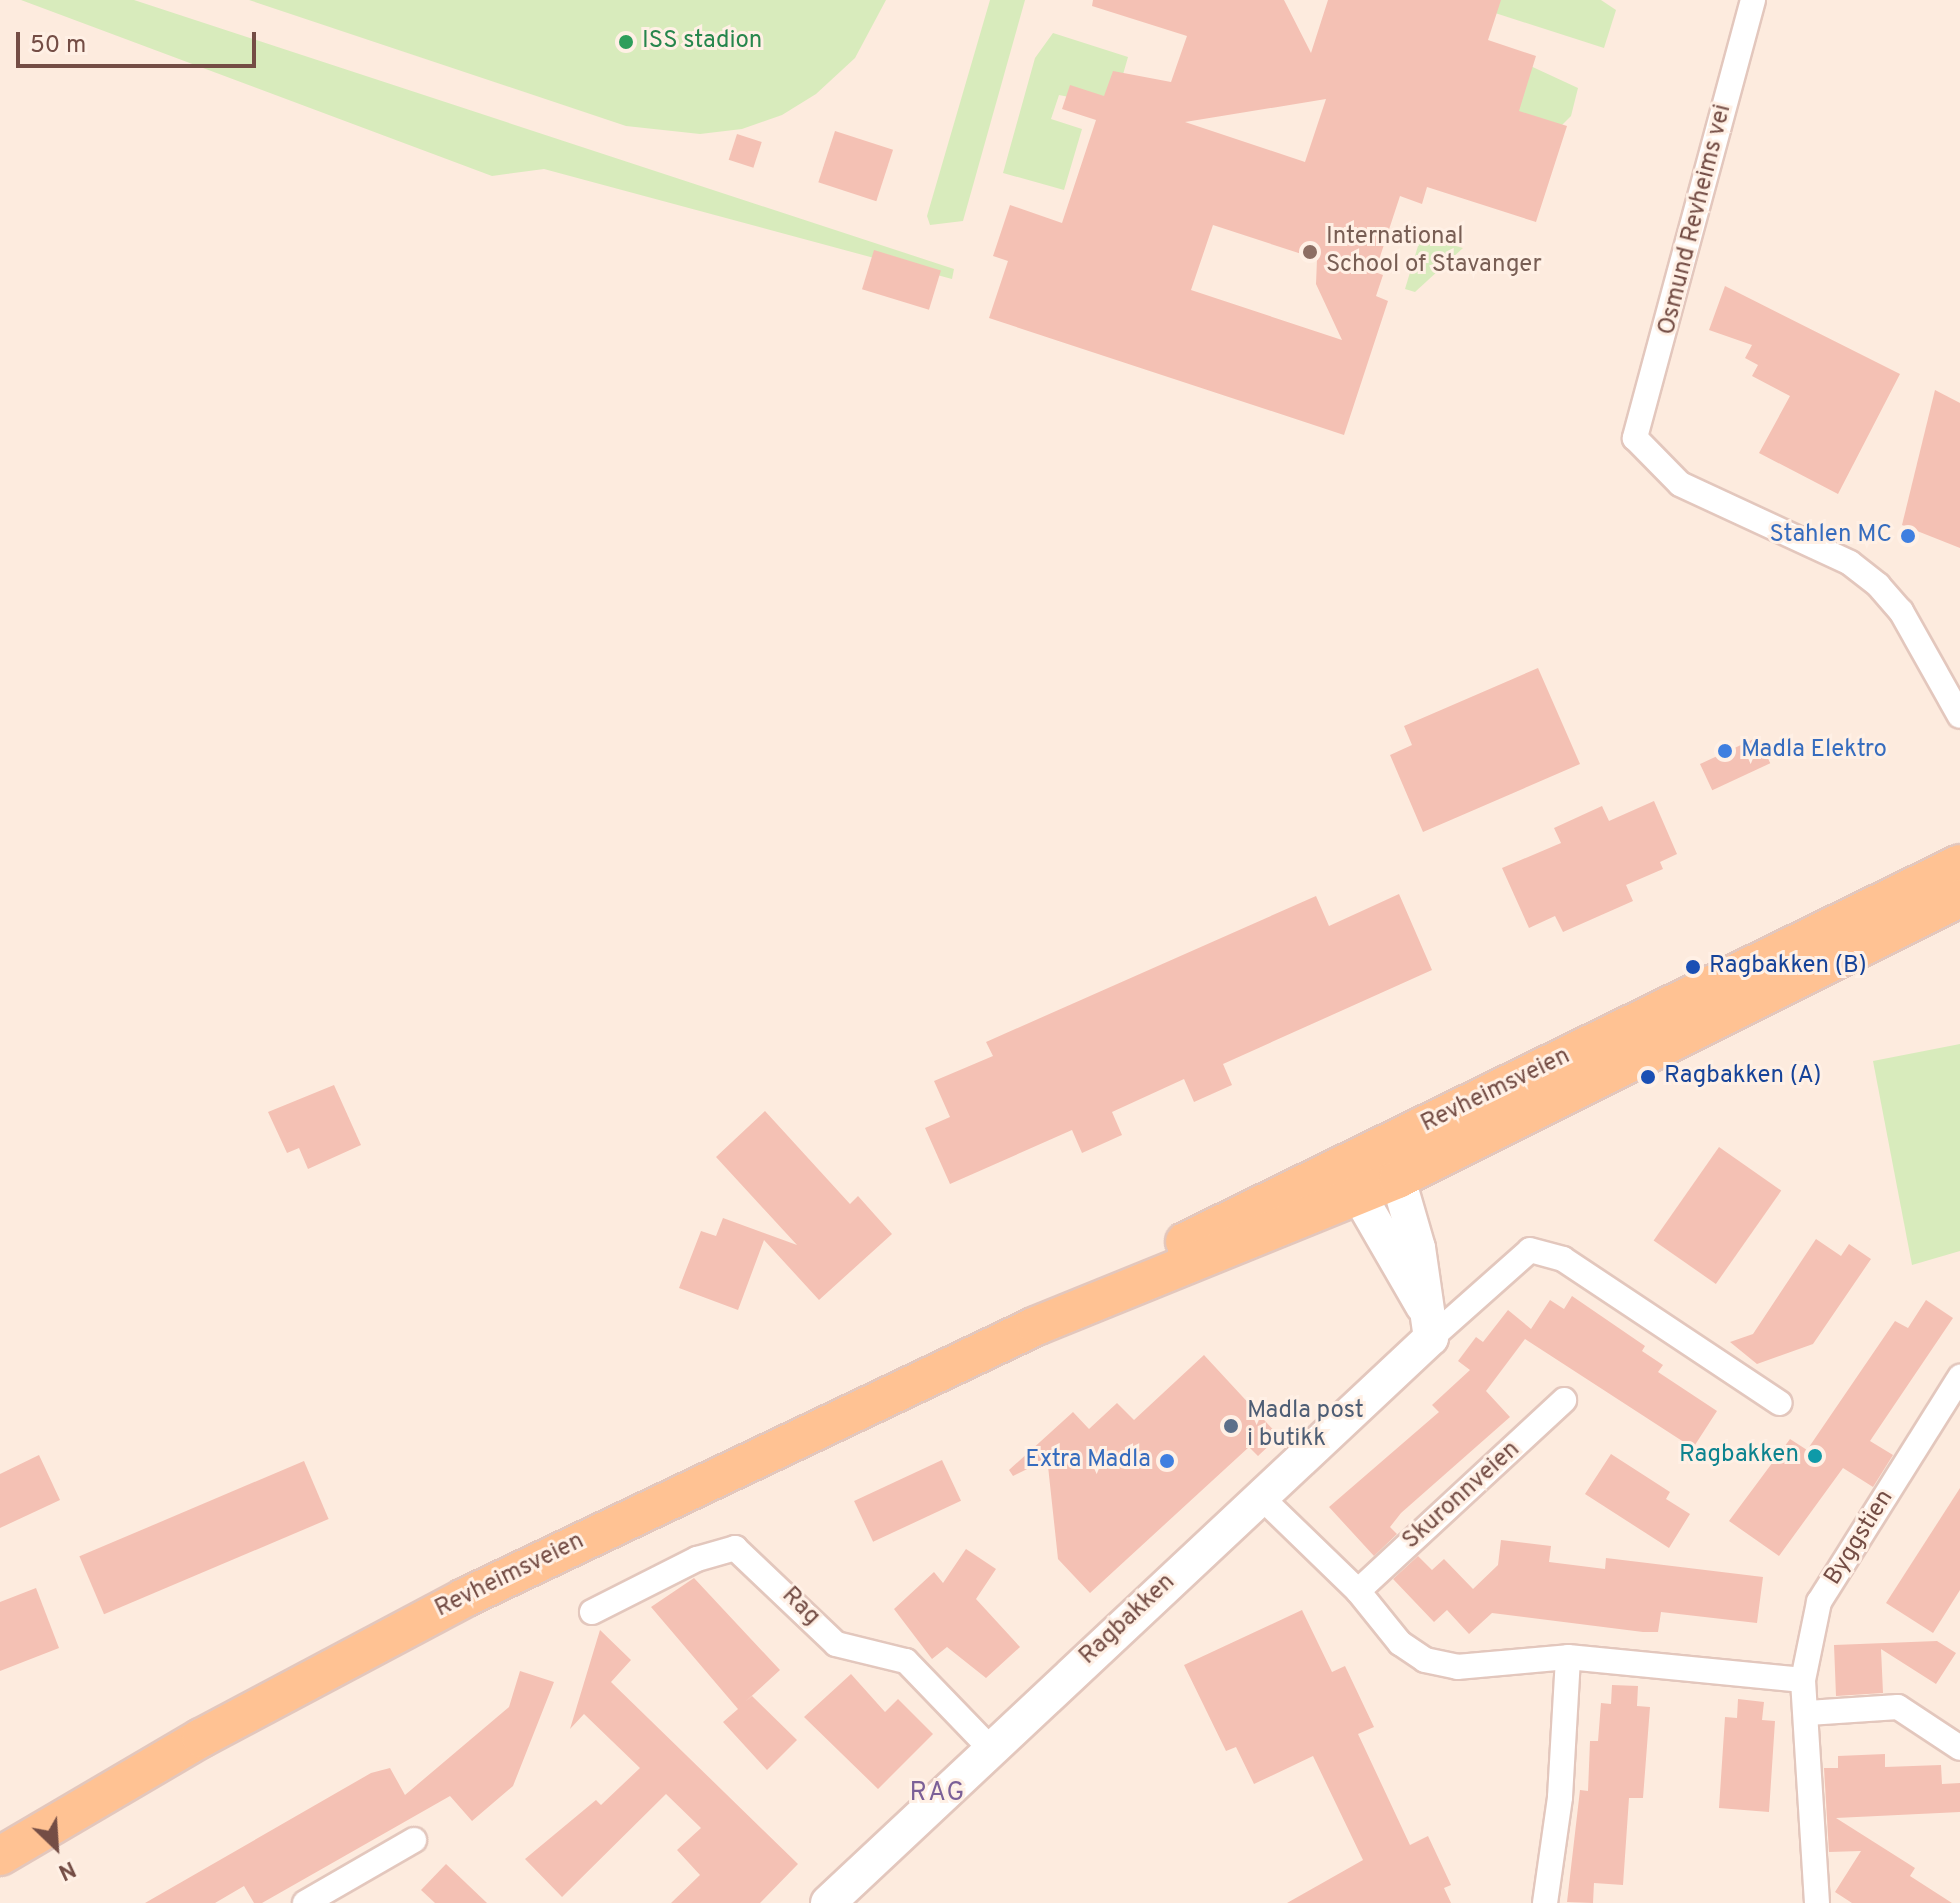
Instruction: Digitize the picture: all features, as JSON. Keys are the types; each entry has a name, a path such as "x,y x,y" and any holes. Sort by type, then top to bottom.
{"main road":[{"name":"Revheimsveien","path":"1036,1326 1184,1243 1960,864"},
{"name":"Revheimsveien","path":"0,1856 201,1738 464,1598 1036,1326 1360,1197 1960,898"}],"street":[{"name":"Osmund Revheims vei","path":"1753,0 1635,438 1680,484 1850,563 1878,585 1917,637 1959,719"},
{"path":"1363,1156 1398,1179 1418,1248 1427,1322 1360,1197 1363,1156"},
{"name":"Ragbakken","path":"828,1903 1261,1497 1427,1322 1530,1250 1563,1259 1780,1403"},
{"name":"Byggstien","path":"1817,1903 1808,1713 1803,1680 1819,1602 1960,1377"},
{"name":"Skuronnveien","path":"1358,1591 1564,1400"},
{"path":"1261,1497 1358,1591 1400,1643 1425,1660 1457,1667 1568,1657 1803,1680"},
{"name":"Rag","path":"592,1612 697,1559 735,1548 836,1644 906,1661 990,1748"},
{"path":"1545,1903 1560,1797 1568,1657"},
{"path":"1808,1713 1898,1707 1960,1748"},
{"path":"305,1903 414,1840"}],"green space":[{"path":"21,0 134,0 954,269 952,279 544,169 492,176"},
{"path":"249,0 886,0 855,58 816,94 782,115 742,129 700,134 626,126"},
{"path":"990,0 1025,0 963,221 930,225 927,216"},
{"path":"1496,0 1601,0 1616,10 1604,48 1492,12"},
{"path":"1053,33 1128,57 1114,106 1059,95 1051,119 1082,129 1064,190 1003,173 1035,58"},
{"path":"1522,62 1578,88 1571,116 1556,131 1509,114"},
{"path":"1421,236 1463,248 1415,292 1405,289"},
{"path":"1960,1044 1960,1251 1912,1265 1873,1061"}],"building":[{"path":"1093,0 1284,0 1311,53 1328,0 1501,0 1488,40 1536,56 1519,111 1567,126 1536,222 1427,187 1422,204 1400,196 1375,272 1383,275 1376,296 1388,301 1344,435 989,318 1008,261 993,256 1010,205 1062,223 1096,120 1062,109 1070,85 1104,96 1113,71 1171,82 1187,36 1092,6","holes":["1326,99 1305,162 1185,122","1213,225 1317,259 1316,284 1342,340 1191,290"]},
{"path":"835,131 893,150 876,201 818,182"},
{"path":"737,134 762,142 753,168 729,160"},
{"path":"874,250 941,270 929,310 862,289"},
{"path":"1725,286 1900,374 1838,494 1759,453 1790,396 1752,376 1758,365 1745,358 1752,345 1709,330"},
{"path":"1935,390 1960,403 1960,548 1902,525"},
{"path":"1538,668 1580,764 1423,832 1390,755 1412,745 1404,726"},
{"path":"1758,737 1770,763 1712,790 1700,764"},
{"path":"1654,801 1677,854 1660,862 1663,869 1626,885 1633,901 1563,932 1555,916 1529,928 1502,868 1561,843 1554,828 1602,806 1609,821"},
{"path":"1399,894 1432,970 1223,1064 1232,1085 1194,1102 1184,1079 1112,1112 1122,1135 1082,1153 1072,1130 950,1184 925,1128 950,1117 934,1081 993,1056 986,1042 1316,896 1329,926"},
{"path":"334,1085 361,1145 308,1169 299,1148 287,1153 268,1112"},
{"path":"765,1111 850,1204 858,1196 892,1234 819,1300 764,1240 738,1310 679,1288 701,1231 716,1236 723,1218 797,1245 716,1157"},
{"path":"1719,1147 1781,1191 1716,1284 1654,1240"},
{"path":"1816,1239 1841,1256 1849,1244 1871,1259 1813,1344 1757,1364 1730,1342 1753,1334"},
{"path":"1572,1296 1645,1346 1642,1351 1663,1365 1658,1372 1717,1411 1693,1448 1525,1339 1486,1391 1510,1417 1401,1513 1390,1527 1397,1534 1374,1556 1329,1507 1439,1412 1432,1405 1470,1370 1458,1361 1476,1337 1483,1342 1508,1310 1531,1329 1550,1300 1564,1309"},
{"path":"1926,1300 1953,1318 1870,1441 1893,1455 1873,1487 1843,1468 1779,1556 1729,1521 1790,1439 1807,1450 1895,1321 1908,1328"},
{"path":"1204,1355 1279,1436 1258,1456 1249,1447 1090,1593 1058,1559 1048,1466 1064,1451 1013,1476 1009,1470 1073,1412 1089,1429 1117,1403 1134,1420"},
{"path":"1611,1454 1670,1492 1666,1499 1690,1514 1669,1548 1585,1494"},
{"path":"39,1455 60,1500 0,1528 0,1474"},
{"path":"942,1460 961,1501 873,1542 854,1501"},
{"path":"304,1461 329,1519 104,1614 79,1556"},
{"path":"1960,1488 1960,1590 1933,1633 1886,1603"},
{"path":"1501,1540 1551,1546 1549,1562 1605,1569 1606,1558 1763,1577 1757,1623 1661,1612 1658,1632 1643,1632 1492,1613 1469,1634 1447,1610 1434,1622 1393,1579 1418,1556 1432,1570 1444,1559 1473,1589 1498,1565"},
{"path":"966,1549 996,1569 976,1599 1020,1647 986,1678 947,1647 932,1659 894,1609 934,1572 943,1583"},
{"path":"694,1578 780,1670 745,1702 752,1696 797,1740 767,1770 723,1722 738,1709 651,1607"},
{"path":"36,1588 59,1648 0,1671 0,1602"},
{"path":"1302,1610 1332,1672 1345,1666 1374,1727 1358,1734 1410,1845 1428,1836 1451,1885 1444,1888 1451,1903 1287,1903 1363,1860 1313,1756 1254,1784 1236,1747 1226,1751 1184,1665"},
{"path":"600,1630 631,1660 611,1682 798,1864 760,1903 671,1903 700,1875 677,1850 701,1828 666,1794 562,1897 525,1859 596,1800 601,1805 640,1768 584,1714 570,1729"},
{"path":"1937,1641 1956,1653 1936,1684 1881,1649 1883,1693 1836,1696 1834,1645"},
{"path":"520,1671 554,1682 513,1786 472,1821 450,1796 262,1903 254,1903 244,1886 215,1903 145,1903 371,1773 390,1768 405,1795 509,1707"},
{"path":"851,1674 885,1712 898,1699 933,1734 878,1789 804,1717"},
{"path":"1612,1685 1638,1686 1637,1706 1650,1707 1643,1798 1629,1798 1623,1885 1594,1883 1593,1903 1567,1902 1580,1790 1588,1791 1590,1741 1598,1741 1601,1703 1611,1704"},
{"path":"1738,1699 1764,1702 1762,1720 1775,1721 1769,1812 1719,1808 1725,1717 1737,1718"},
{"path":"1885,1754 1885,1767 1941,1765 1942,1784 1960,1783 1960,1812 1836,1818 1915,1868 1910,1876 1952,1903 1852,1903 1835,1892 1861,1851 1829,1852 1824,1768 1838,1768 1838,1756"},
{"path":"446,1864 487,1903 435,1903 421,1890"}],"place":[{"name":"ISS stadion","path":"626,42"},
{"name":"International School of Stavanger","path":"1310,252"},
{"name":"Stahlen MC","path":"1908,536"},
{"name":"Madla Elektro","path":"1725,751"},
{"name":"Ragbakken (B)","path":"1693,967"},
{"name":"Ragbakken (A)","path":"1648,1077"},
{"name":"Madla post i butikk","path":"1231,1426"},
{"name":"Ragbakken","path":"1815,1456"},
{"name":"Extra Madla","path":"1167,1461"}],"district":[{"name":"RAG","path":"938,1794"}]}
